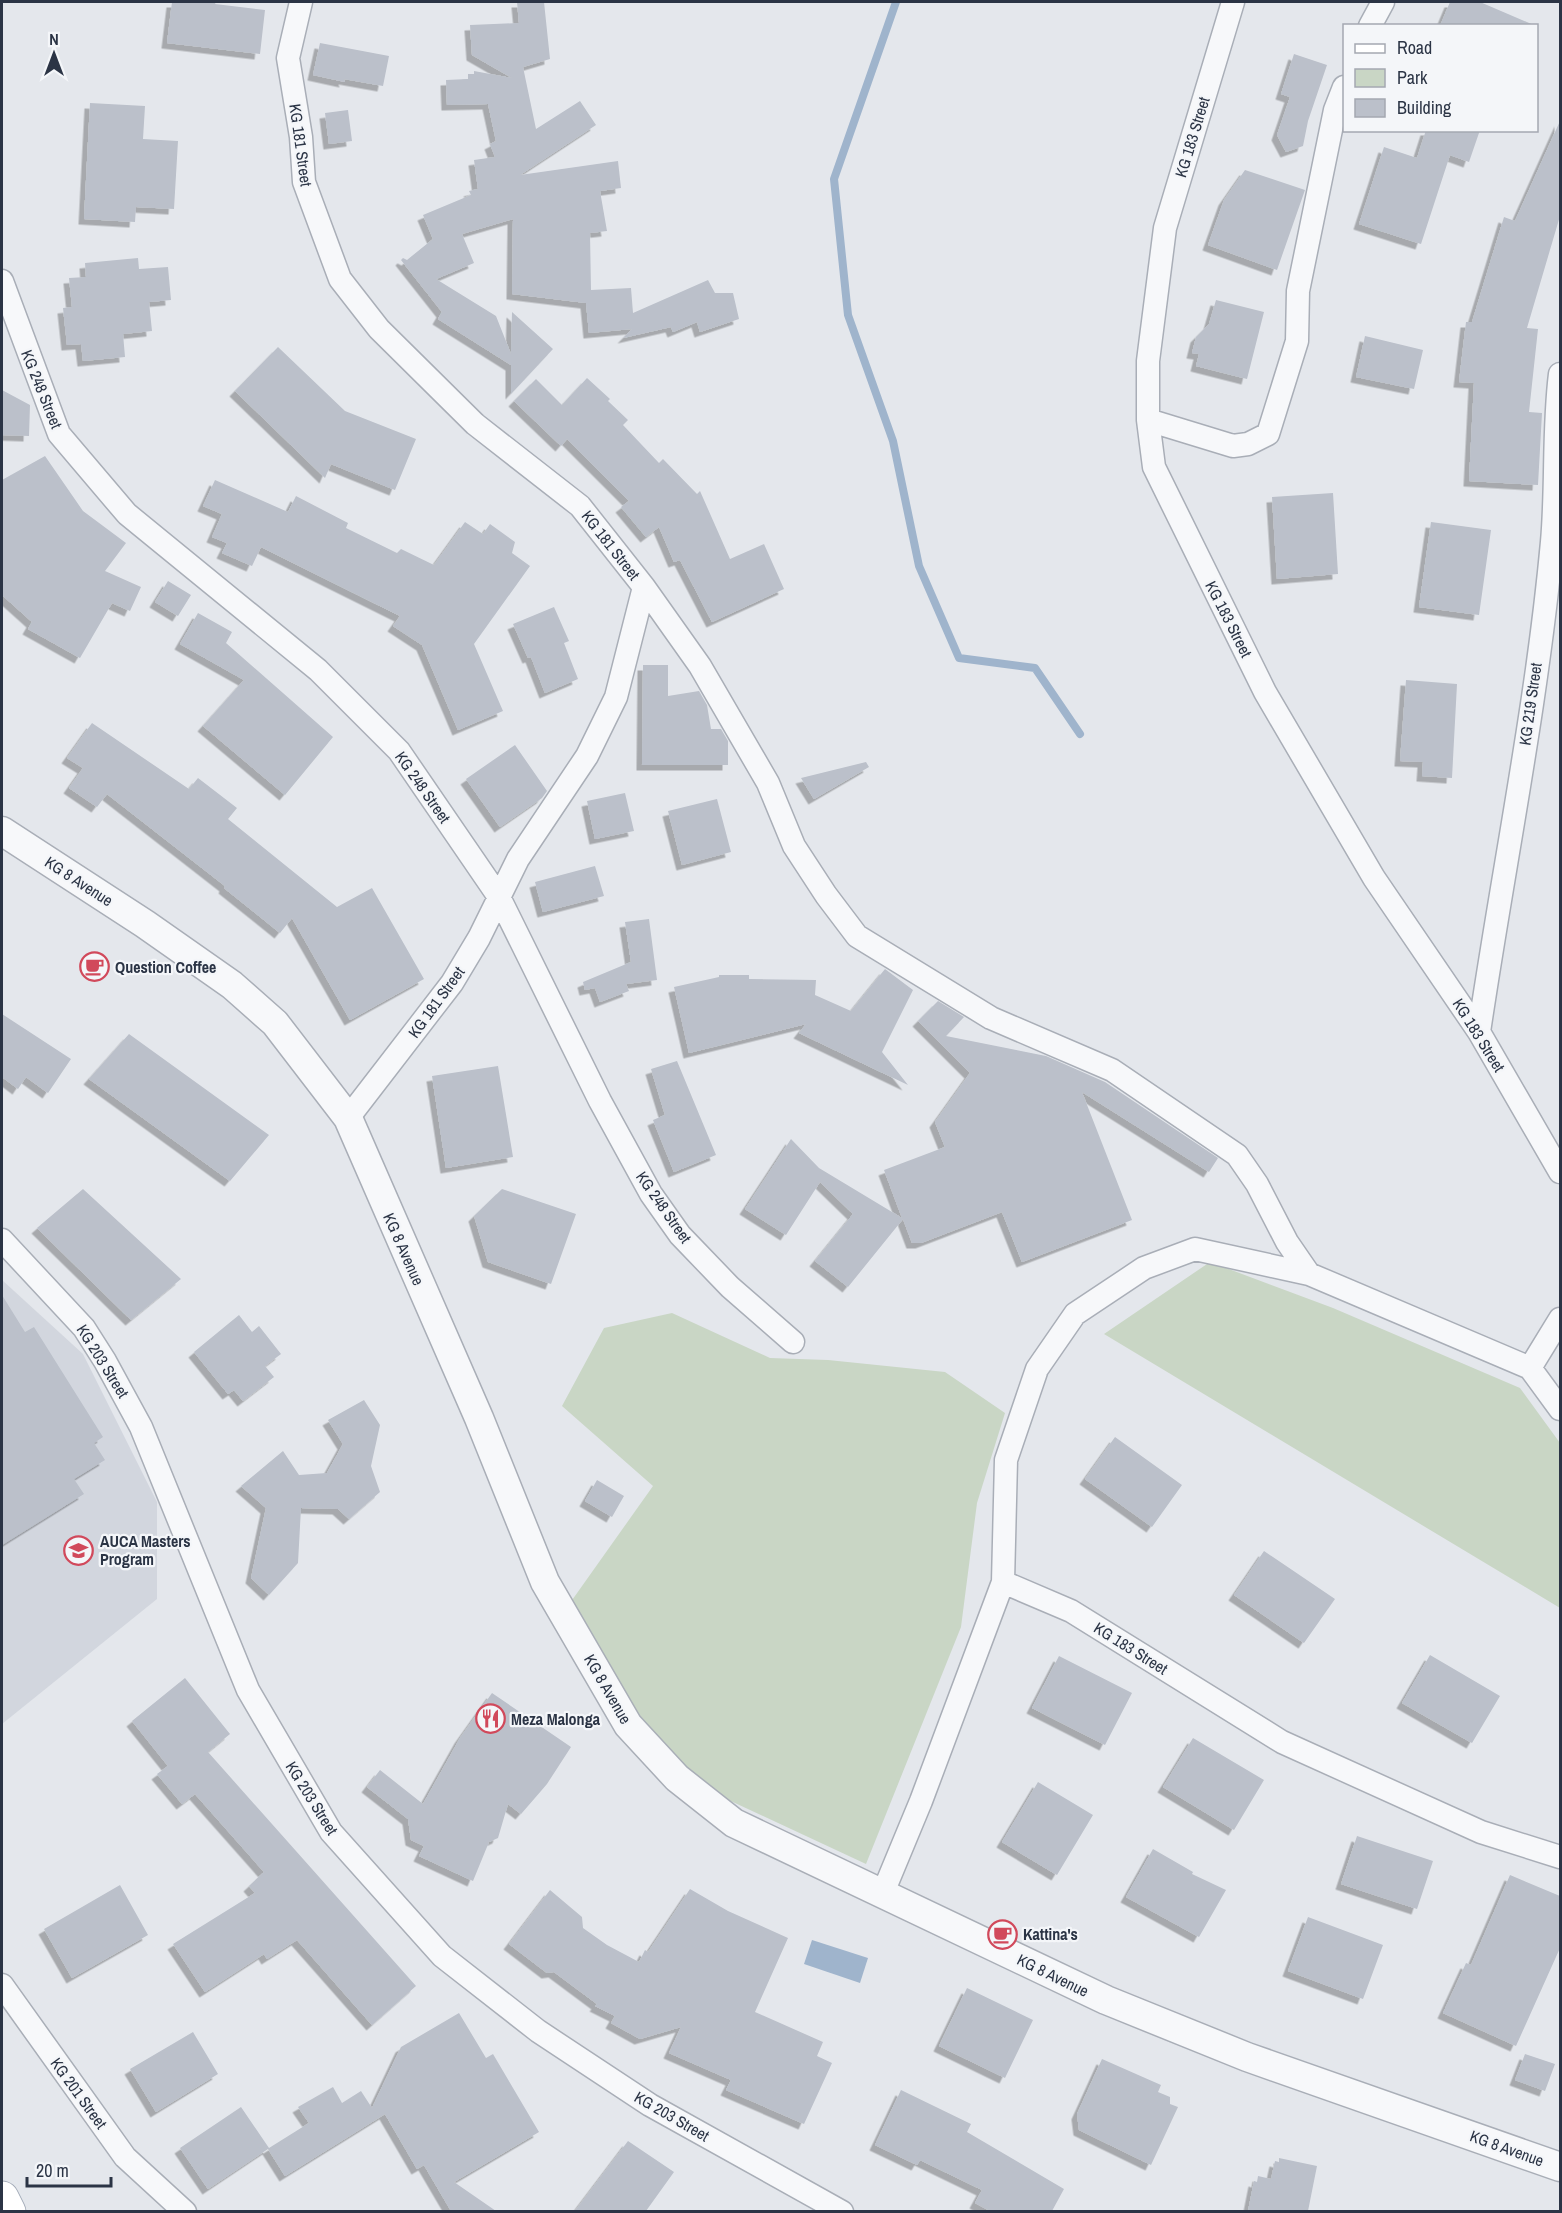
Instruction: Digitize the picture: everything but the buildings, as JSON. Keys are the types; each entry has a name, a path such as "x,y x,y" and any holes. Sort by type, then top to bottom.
{"main road":[{"path":"2,2198 9,2211"}],"street":[{"name":"KG 181 Street","path":"301,2 288,58 301,137 304,182 340,279 379,329 475,424 580,506 644,587 616,697 586,756 518,859 500,897 452,983 348,1118"},
{"name":"KG 183 Street","path":"1233,2 1165,228 1148,361 1148,420 1154,467 1265,692 1374,878 1479,1032 1560,1172"},
{"path":"1371,24 1383,2"},
{"path":"1148,420 1233,446 1248,444 1268,434 1297,340 1298,291 1335,110 1343,90"},
{"name":"KG 248 Street","path":"2,281 4,295 59,434 127,514 318,670 399,751 500,897 600,1101 651,1194 680,1235 730,1287 793,1342"},
{"name":"KG 219 Street","path":"1479,1032 1531,706 1552,541 1555,419 1560,374"},
{"path":"644,587 700,666 768,783 794,846 826,895 858,936 991,1018 1112,1070 1237,1155 1257,1185 1287,1242 1309,1274"},
{"name":"KG 8 Avenue","path":"2,831 145,924 232,985 275,1023 348,1118 479,1418 545,1582 628,1725 677,1778 734,1823 1106,2000 1226,2049 1560,2167"},
{"name":"KG 203 Street","path":"2,1240 84,1328 105,1361 141,1427 248,1690 331,1832 442,1956 538,2031 651,2105 842,2211"},
{"path":"882,1895 921,1801 1003,1582 1006,1460 1037,1369 1075,1314 1144,1268 1195,1249 1309,1274 1530,1368 1560,1409"},
{"path":"1530,1368 1560,1319"},
{"name":"KG 183 Street","path":"1003,1582 1071,1611 1282,1742 1481,1832 1560,1857"},
{"name":"KG 201 Street","path":"2,1985 126,2157 185,2211"}],"shaded area":[{"name":"AUCA Masters Program","path":"2,1280 83,1354 157,1502 157,1599 2,1724"}],"green space":[{"path":"1210,1262 1333,1308 1520,1388 1560,1443 1560,1608 1104,1334"},
{"path":"672,1313 770,1358 828,1360 945,1372 1005,1413 977,1503 961,1627 866,1864 707,1790 621,1718 570,1603 653,1486 562,1406 604,1328"}],"water":[{"path":"812,1940 868,1958 860,1983 804,1964"}],"waterway":[{"path":"896,2 834,179 848,315 893,441 919,566 959,658 1035,668 1080,734"}],"place":[{"name":"Question Coffee","path":"94,967"},
{"name":"AUCA Masters Program","path":"79,1550"},
{"name":"Meza Malonga","path":"490,1719"},
{"name":"Kattina's","path":"1002,1934"}]}
